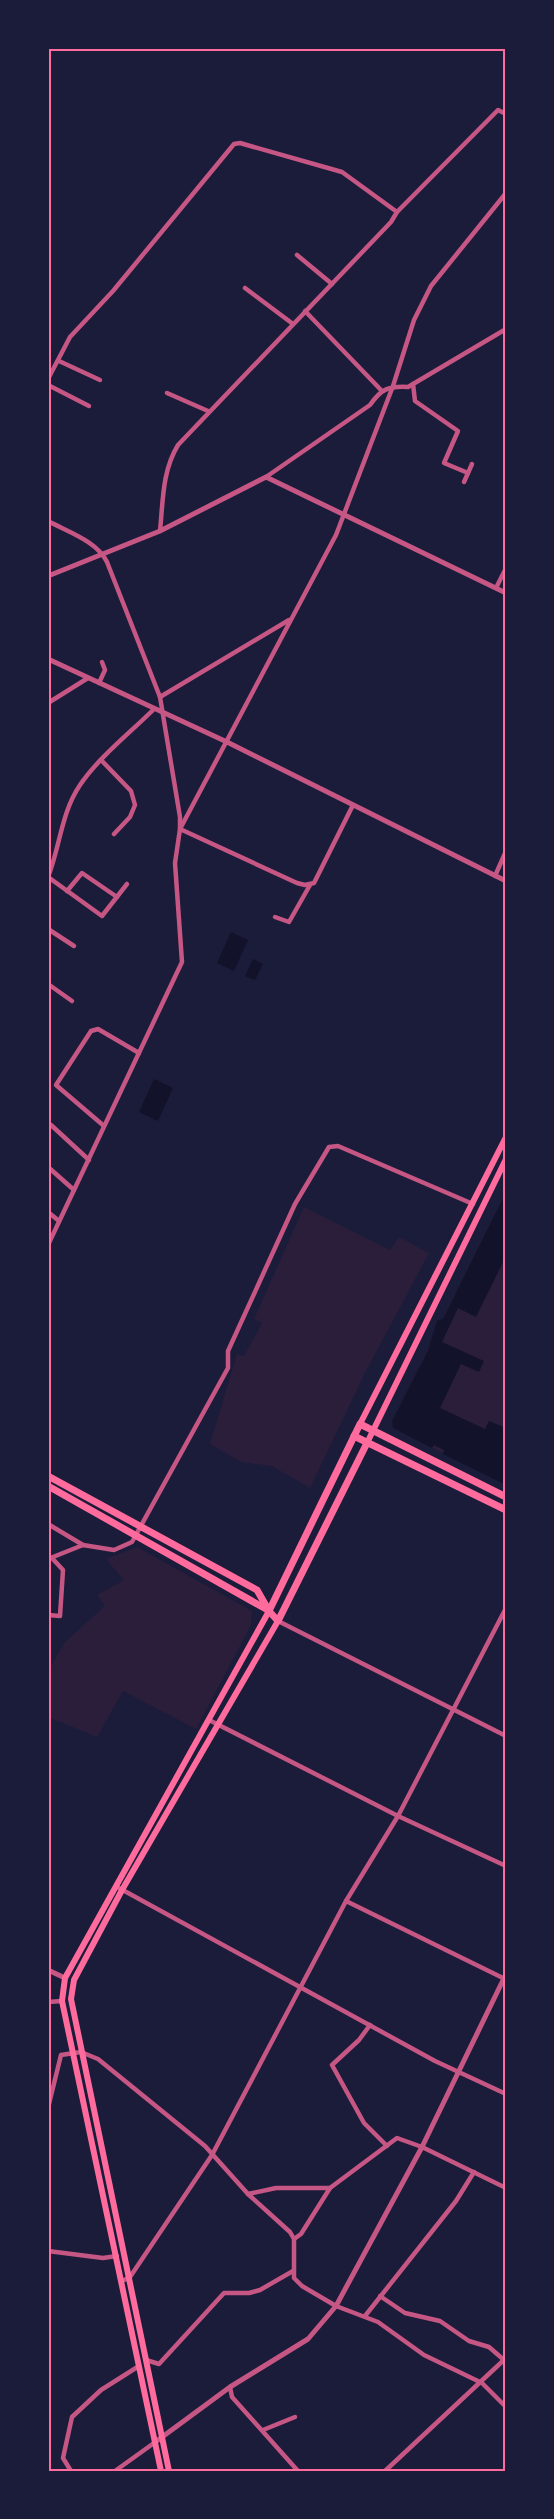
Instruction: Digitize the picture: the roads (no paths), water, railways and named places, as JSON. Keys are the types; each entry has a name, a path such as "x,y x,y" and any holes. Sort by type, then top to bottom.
{"main road":[{"path":"169,2471 81,2052 71,1999 74,1980 119,1888 268,1611 506,1137"},
{"path":"161,2471 72,2053 62,2001 65,1978 278,1621 506,1159"},
{"path":"360,1424 506,1497"},
{"path":"354,1436 506,1510"},
{"path":"48,1476 257,1590 268,1611"},
{"path":"48,1486 268,1611 278,1621"}],"street":[{"path":"160,531 165,478 170,458 208,411 391,222 397,212 498,110 506,114"},
{"path":"48,379 70,337 113,291 234,144 240,143 342,172 397,212"},
{"path":"180,829 345,514 393,386 414,320 430,286 506,193"},
{"path":"297,255 332,284"},
{"path":"245,288 293,324"},
{"path":"305,312 381,390"},
{"path":"48,576 160,531 266,477 370,405 381,390 393,386 408,387 506,329"},
{"path":"59,361 100,380"},
{"path":"414,384 414,402 458,432 444,463 468,473"},
{"path":"48,385 89,406"},
{"path":"167,393 208,411"},
{"path":"464,482 472,464"},
{"path":"266,477 506,592"},
{"path":"48,521 85,540 102,554 160,697 180,817 175,863 182,962 48,1245"},
{"path":"496,588 506,568"},
{"path":"160,697 291,619"},
{"path":"48,658 227,742 506,881"},
{"path":"99,683 105,670 102,662"},
{"path":"48,703 88,678"},
{"path":"127,885 102,916 48,877 58,853 62,823 79,786 154,709"},
{"path":"102,760 131,791 135,805 130,817 114,834"},
{"path":"275,917 289,922 310,885 314,883 353,805"},
{"path":"180,829 297,883 310,885"},
{"path":"495,876 506,851"},
{"path":"67,891 82,873 117,897"},
{"path":"48,929 74,946"},
{"path":"48,984 72,1001"},
{"path":"104,1126 56,1085 92,1031 98,1029 139,1053"},
{"path":"51,1125 89,1160"},
{"path":"48,1524 83,1545 114,1550 132,1542 228,1368 228,1351 295,1204 329,1147 338,1146 473,1204"},
{"path":"48,1167 74,1190"},
{"path":"48,1212 59,1221"},
{"path":"48,1615 60,1616 63,1570 50,1558 83,1545"},
{"path":"122,2281 130,2277 212,2155 346,1901 398,1816 506,1608"},
{"path":"278,1621 506,1736"},
{"path":"208,1720 398,1816 506,1866"},
{"path":"119,1888 370,2025 506,2094"},
{"path":"115,2471 230,2387 308,2339 336,2306 422,2147 505,1977 346,1901"},
{"path":"48,1970 65,1978"},
{"path":"48,2002 62,2001"},
{"path":"370,2025 359,2040 332,2065 364,2123 387,2146"},
{"path":"48,2108 61,2055 81,2052 98,2059 205,2146 248,2194 290,2232 294,2239 294,2278 302,2286 336,2306 365,2316 424,2355 482,2383 506,2407"},
{"path":"294,2239 301,2234 330,2188 397,2138 422,2147 506,2187"},
{"path":"365,2316 456,2201 474,2172"},
{"path":"248,2194 276,2188 330,2188"},
{"path":"48,2251 103,2258 117,2256"},
{"path":"146,2360 159,2364 224,2293 249,2293 260,2290 293,2271"},
{"path":"380,2296 405,2313 440,2321 469,2341 489,2347 505,2359 482,2383 447,2411 385,2471"},
{"path":"71,2471 63,2458 72,2417 101,2390 139,2366"},
{"path":"230,2387 232,2397 298,2471"},
{"path":"263,2430 295,2417"}]}
